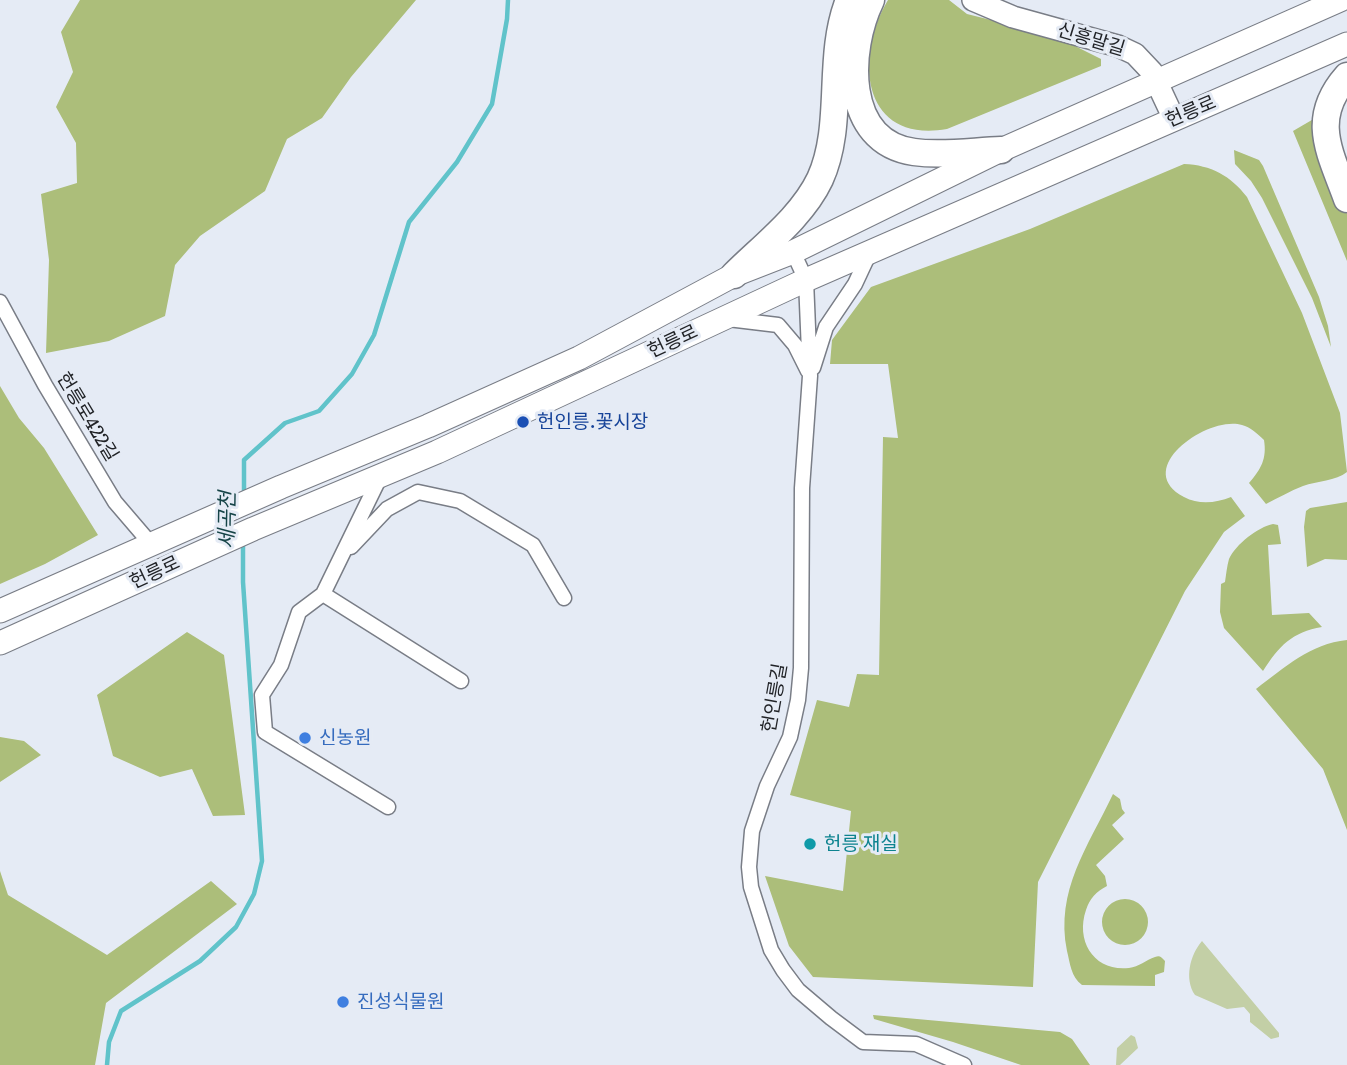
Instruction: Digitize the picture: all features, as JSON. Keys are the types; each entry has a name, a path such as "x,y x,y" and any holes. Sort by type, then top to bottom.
{"highway":[{"path":"734,275 799,210 820,178 831,140 838,41 849,0"},
{"path":"871,0 857,36 855,69 860,104 867,122 876,133 890,143 914,152 1001,150"},
{"path":"1347,76 1331,98 1326,113 1325,133 1347,198"}],"main road":[{"name":"헌릉로","path":"0,611 579,358 734,275 793,252 1001,150 1340,0"},
{"name":"헌릉로","path":"0,643 253,529 381,475 806,280 1347,44"}],"street":[{"name":"신흥말길","path":"973,0 1013,18 1127,50 1143,60 1157,82 1174,119"},
{"name":"헌인릉길","path":"793,252 806,280 810,376 802,488 802,635 798,700 790,737 767,786 752,831 749,867 751,887 771,950 783,970 798,990 831,1018 863,1042 916,1044 964,1065"},
{"path":"810,376 826,327 855,284 869,254"},
{"name":"헌릉로422길","path":"0,302 45,385 115,502 151,544"},
{"path":"723,319 778,325 795,345 810,376"},
{"path":"381,475 323,594 299,612 281,664 262,695 265,732 388,807"},
{"path":"341,559 387,509 418,492 460,501 533,545 565,598"},
{"path":"323,594 461,681"}],"green space":[{"path":"80,0 416,0 351,77 322,118 287,139 265,191 200,236 175,265 165,316 109,341 46,353 49,260 41,194 77,183 76,143 56,107 73,72 61,32"},
{"path":"888,0 949,0 967,14 1055,36 1101,59 1101,66 947,129 918,130 897,123 882,110 872,91 869,69 871,46 877,22"},
{"path":"1317,117 1319,135 1347,214 1347,261 1293,131"},
{"path":"1234,150 1259,160 1263,166 1319,297 1331,347 1312,298 1262,198 1235,164"},
{"path":"1184,164 1220,173 1247,197 1302,313 1340,413 1347,472 1332,479 1303,486 1266,504 1249,483 1262,463 1265,453 1264,440 1242,425 1228,424 1211,428 1180,447 1170,459 1166,473 1170,485 1184,497 1208,502 1231,497 1245,516 1224,532 1185,591 1038,882 1033,987 813,977 789,946 765,876 843,891 851,811 790,795 817,700 849,707 857,674 879,675 883,437 898,438 888,364 830,364 832,340 871,287 1030,229"},
{"path":"0,386 19,418 44,448 98,535 45,564 0,584"},
{"path":"1347,502 1347,560 1325,559 1307,567 1304,527 1306,511"},
{"path":"1273,524 1278,525 1281,544 1268,545 1272,615 1309,613 1322,627 1302,632 1287,642 1263,671 1224,628 1220,612 1221,584 1225,582 1229,559 1242,542 1254,532"},
{"path":"187,632 224,655 245,815 213,816 192,769 160,777 113,756 97,695"},
{"path":"1347,640 1347,830 1323,769 1256,689 1310,651"},
{"path":"0,737 24,741 41,755 0,782"},
{"path":"1113,794 1120,799 1125,813 1112,825 1124,839 1096,865 1105,876 1107,886 1089,902 1083,933 1091,953 1106,965 1129,968 1157,956 1161,957 1165,961 1164,972 1155,975 1155,986 1082,985 1070,965 1065,929 1070,888 1084,851"},
{"path":"0,871 8,895 107,955 211,881 237,904 106,1003 95,1065 0,1065"},
{"path":"1125,899 1141,906 1148,922 1141,938 1125,945 1109,938 1102,922 1109,906"},
{"path":"1202,941 1279,1033 1279,1037 1271,1039 1250,1022 1250,1014 1244,1007 1227,1009 1195,995 1190,982 1190,967 1194,953"},
{"path":"873,1015 1060,1032 1072,1039 1090,1065 1021,1065 874,1019"},
{"path":"1131,1035 1135,1037 1138,1048 1120,1065 1116,1065 1117,1048"}],"waterway":[{"name":"세곡천","path":"244,497 244,460 285,423 319,411 352,374 374,335 409,222 457,162 492,104 508,0"},
{"name":"세곡천","path":"107,1065 109,1042 121,1011 200,961 236,927 254,894 262,861 243,582 243,541"}],"place":[{"name":"헌인릉.꽃시장","path":"523,422"},
{"name":"신농원","path":"305,738"},
{"name":"헌릉 재실","path":"810,844"},
{"name":"진성식물원","path":"343,1002"}]}
